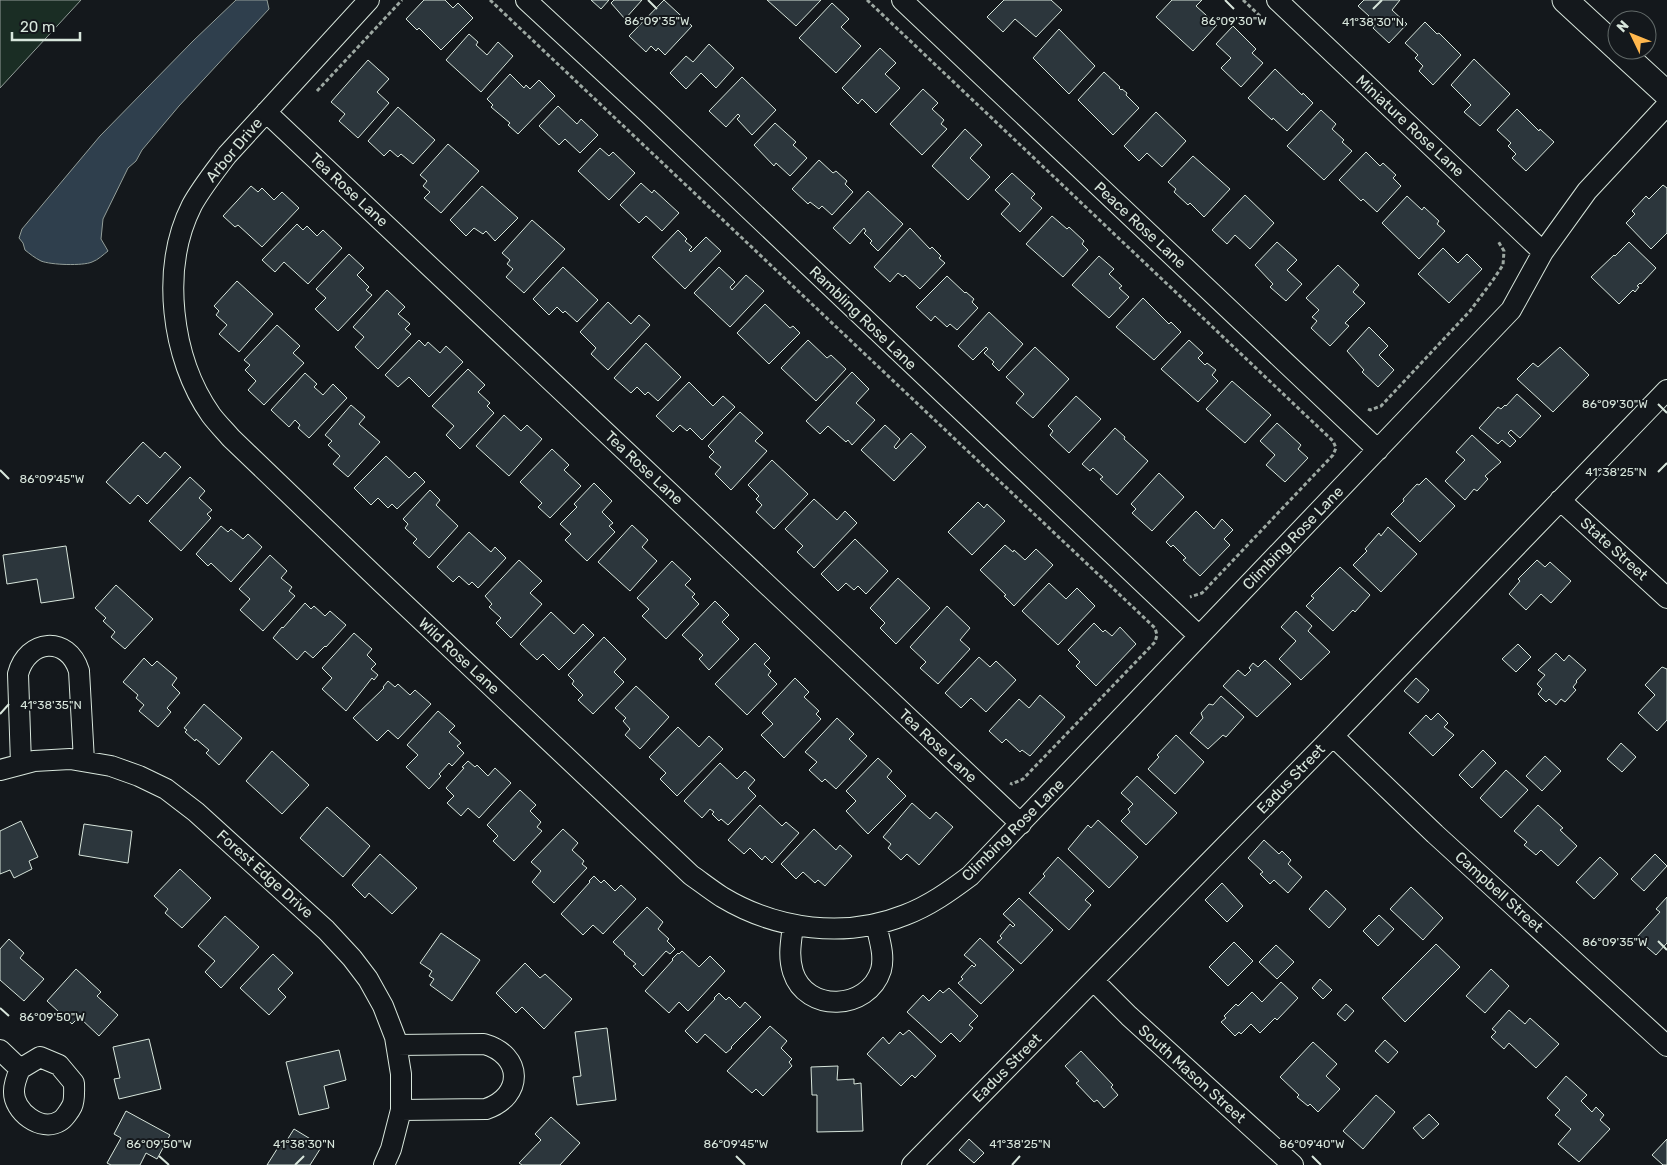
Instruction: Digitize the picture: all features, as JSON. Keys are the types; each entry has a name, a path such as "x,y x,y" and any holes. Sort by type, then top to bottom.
{"street":[{"name":"Arbor Drive","path":"178,334 174,312 173,280 180,236 192,206 206,182 227,155 369,0"},
{"name":"Rambling Rose Lane","path":"526,0 649,114 1199,636"},
{"name":"Peace Rose Lane","path":"902,0 1378,450"},
{"name":"Miniature Rose Lane","path":"1277,0 1543,252"},
{"path":"1565,0 1607,39"},
{"path":"1630,60 1667,94"},
{"name":"Climbing Rose Lane","path":"876,924 906,915 940,898 970,876 1021,824 1511,310 1543,252 1587,191 1667,105"},
{"name":"Tea Rose Lane","path":"266,112 1021,824"},
{"name":"Wild Rose Lane","path":"178,334 187,367 198,391 211,416 231,438 691,875 722,897 756,914 793,926 826,928 860,927 876,924"},
{"name":"Eadus Street","path":"912,1165 1333,736 1667,390"},
{"name":"State Street","path":"1560,500 1667,598"},
{"path":"21,764 18,674 27,654 38,647 50,645 68,652 77,663 84,761"},
{"name":"Campbell Street","path":"1333,736 1435,834 1667,1046"},
{"name":"Forest Edge Drive","path":"0,770 34,761 70,759 111,766 139,776 166,789 196,812 312,916 346,951 368,979 383,1006 395,1037 401,1074 401,1110 384,1165"},
{"path":"793,926 789,956 793,973 801,986 815,998 831,1002 847,1002 861,996 873,985 881,970 883,953 876,924"},
{"name":"South Mason Street","path":"1094,980 1129,1016 1293,1165"},
{"path":"397,1045 484,1044 496,1047 506,1054 512,1066 514,1078 507,1097 498,1105 486,1109 401,1110"},
{"path":"0,1050 20,1069"}],"path":[{"path":"316,92 402,0"},
{"path":"490,0 1155,628 1158,635 1155,642 1023,779 1012,784 1007,782"},
{"path":"867,0 1333,441 1336,448 1333,454 1202,593 1191,598 1186,595"},
{"path":"1243,0 1265,20"},
{"path":"1365,408 1370,410 1381,406 1470,310 1503,265 1504,251 1498,240"}],"green space":[{"path":"0,0 81,0 0,88"}],"water":[{"path":"236,0 267,0 269,9 179,106 142,150 136,161 128,168 103,219 101,239 108,251 92,262 67,264 41,261 25,250 19,238 22,229 100,136"}],"building":[{"path":"424,0 445,0 453,8 458,3 473,18 441,50 419,28 417,30 406,19"},
{"path":"591,0 609,0 601,9"},
{"path":"614,0 642,0 625,19 611,3"},
{"path":"664,0 692,26 665,55 658,48 656,51 651,46 646,52 629,36"},
{"path":"767,0 821,0 796,26"},
{"path":"1004,0 1051,0 1062,10 1036,37 1015,19 1003,32 987,17"},
{"path":"1172,0 1202,0 1196,6 1217,25 1193,51 1156,17"},
{"path":"1364,0 1400,0 1392,10 1407,24 1389,43 1373,28 1375,25 1367,18 1369,16 1358,6"},
{"path":"832,3 849,19 841,27 861,46 836,73 799,38"},
{"path":"1425,22 1461,55 1433,85 1419,71 1423,66 1415,58 1418,55 1405,43"},
{"path":"1233,26 1256,49 1252,53 1263,63 1241,87 1221,68 1231,58 1216,44"},
{"path":"1059,29 1095,66 1069,94 1033,58"},
{"path":"469,34 478,42 476,45 487,55 498,42 513,56 481,92 446,60"},
{"path":"709,44 734,68 716,88 701,73 686,89 670,73 686,56 693,62"},
{"path":"880,48 896,63 885,74 900,88 876,113 862,99 858,104 842,88"},
{"path":"1474,59 1510,94 1480,126 1464,112 1471,105 1451,85"},
{"path":"368,60 389,79 377,92 389,103 358,138 339,121 345,114 331,102"},
{"path":"1275,69 1313,103 1287,131 1248,98"},
{"path":"1104,72 1121,90 1127,93 1126,95 1139,108 1113,135 1078,100"},
{"path":"510,74 524,88 526,85 530,89 539,80 555,96 518,134 508,125 510,123 491,107 493,105 487,99"},
{"path":"742,77 776,110 752,135 737,119 740,116 738,114 726,127 709,111"},
{"path":"923,89 938,103 932,109 944,120 941,124 947,129 922,155 890,124"},
{"path":"558,106 577,124 581,119 598,135 580,153 565,139 559,145 539,126"},
{"path":"398,107 435,140 413,164 401,154 398,157 390,150 384,156 368,141"},
{"path":"1517,109 1539,131 1540,129 1554,142 1526,171 1512,158 1516,154 1508,146 1511,143 1497,130"},
{"path":"1321,110 1336,124 1332,129 1352,151 1324,180 1287,146"},
{"path":"1156,112 1186,141 1162,167 1147,153 1139,161 1124,146"},
{"path":"775,123 796,142 793,145 807,158 790,176 776,163 774,166 754,145"},
{"path":"965,129 982,145 970,158 990,177 968,200 932,166"},
{"path":"448,144 479,171 441,213 424,198 430,192 423,186 427,181 420,175"},
{"path":"600,148 609,156 613,152 635,173 609,200 578,171"},
{"path":"1366,152 1380,166 1383,163 1396,175 1393,178 1401,186 1377,212 1363,199 1361,201 1339,180"},
{"path":"1193,156 1230,189 1204,217 1190,203 1188,205 1174,192 1176,189 1168,182"},
{"path":"819,160 833,173 836,171 847,181 845,184 853,192 832,215 822,206 819,209 810,202 808,204 792,189"},
{"path":"1012,173 1035,194 1031,198 1042,208 1020,232 1001,214 1010,204 995,190"},
{"path":"641,183 652,193 654,190 679,213 662,231 646,216 639,223 620,205"},
{"path":"1663,185 1667,188 1667,233 1651,249 1626,223 1635,214 1632,211 1646,196 1649,199"},
{"path":"251,186 258,192 262,188 274,200 282,192 299,208 262,247 238,225 235,227 223,216"},
{"path":"482,186 518,218 495,241 486,231 483,234 474,228 466,236 450,220"},
{"path":"868,191 903,224 878,251 870,243 872,241 864,233 866,231 864,228 850,244 833,228"},
{"path":"1245,195 1274,223 1250,249 1235,235 1227,244 1212,230"},
{"path":"1407,196 1422,210 1424,207 1439,221 1437,224 1445,231 1419,259 1382,223"},
{"path":"1052,216 1067,229 1069,227 1084,241 1082,244 1088,250 1063,277 1026,244"},
{"path":"532,220 565,249 524,293 506,277 513,269 507,264 510,260 502,253"},
{"path":"297,224 303,230 307,226 317,236 323,230 342,248 308,284 284,262 275,272 262,260"},
{"path":"910,228 930,249 932,247 941,256 939,258 945,263 920,289 905,275 903,277 898,273 890,282 874,267"},
{"path":"678,230 687,239 685,241 692,247 689,250 691,252 706,237 721,251 685,289 652,257"},
{"path":"1277,242 1297,260 1287,270 1302,284 1286,301 1270,287 1273,284 1255,265"},
{"path":"1629,242 1656,268 1637,286 1639,287 1635,292 1633,290 1619,304 1591,277"},
{"path":"1443,248 1458,263 1467,254 1482,269 1449,303 1418,274"},
{"path":"349,254 364,268 357,275 369,287 366,290 372,295 338,331 315,309 326,298 316,289"},
{"path":"1099,256 1114,269 1109,274 1122,286 1119,288 1129,297 1109,318 1072,285"},
{"path":"1338,265 1359,285 1353,292 1365,303 1345,323 1349,326 1330,346 1311,328 1317,321 1312,317 1319,310 1306,298"},
{"path":"563,267 598,300 577,322 565,311 563,313 557,307 549,315 533,299"},
{"path":"719,267 735,282 730,287 732,290 746,275 764,291 730,327 694,293"},
{"path":"947,276 974,299 972,302 978,308 957,330 950,324 947,327 935,316 931,321 916,307"},
{"path":"237,281 273,314 239,352 219,334 227,325 216,315 219,311 214,306"},
{"path":"387,290 405,307 398,314 410,324 405,329 411,334 378,369 355,347 364,337 353,327"},
{"path":"1143,298 1169,324 1171,322 1181,332 1154,360 1116,327"},
{"path":"608,302 631,324 639,315 650,325 608,370 591,354 596,348 580,332"},
{"path":"765,304 790,328 793,326 800,333 769,364 737,333"},
{"path":"989,312 1023,344 999,371 992,364 994,362 984,353 988,349 986,347 973,360 958,346"},
{"path":"277,325 300,346 293,353 304,363 264,405 248,390 256,381 245,370 250,365 244,360"},
{"path":"1369,327 1388,346 1379,355 1394,370 1378,387 1362,372 1364,370 1347,351"},
{"path":"419,340 425,346 428,342 440,353 446,346 463,362 429,397 409,377 398,387 385,375"},
{"path":"808,340 827,358 831,355 846,369 816,401 781,368"},
{"path":"1189,340 1203,353 1198,358 1205,365 1207,363 1216,370 1212,375 1218,381 1198,402 1161,369"},
{"path":"646,343 681,377 658,401 648,392 645,395 637,387 631,393 614,378"},
{"path":"1035,347 1069,379 1033,418 1016,403 1024,394 1006,377"},
{"path":"1560,347 1589,375 1553,412 1517,379 1533,363 1538,367"},
{"path":"468,369 485,385 478,392 490,403 487,406 494,413 460,449 446,435 454,426 432,406"},
{"path":"852,372 869,389 856,403 875,420 852,445 828,426 820,434 806,421"},
{"path":"305,373 317,384 314,387 323,395 333,384 347,398 309,438 298,428 300,425 295,420 289,427 271,410"},
{"path":"1232,381 1271,415 1245,443 1206,409"},
{"path":"689,382 713,406 723,396 735,407 702,440 690,428 687,431 680,425 673,432 656,416"},
{"path":"1517,394 1541,416 1520,438 1511,430 1508,433 1516,441 1510,447 1502,440 1498,444 1479,428 1498,407 1501,409 1506,406"},
{"path":"1076,396 1101,419 1069,453 1050,435 1053,431 1048,426"},
{"path":"351,405 365,417 359,424 380,442 348,477 333,464 340,456 328,445 332,441 325,435"},
{"path":"740,412 763,433 755,441 767,451 731,490 715,474 721,467 709,457 714,452 708,446"},
{"path":"504,415 521,431 527,425 542,439 509,476 476,446"},
{"path":"1277,423 1301,445 1298,449 1308,458 1285,482 1266,465 1275,455 1260,441"},
{"path":"885,425 900,439 894,447 896,449 911,433 926,447 894,481 861,450"},
{"path":"1115,428 1148,461 1117,495 1100,479 1103,477 1093,468 1090,471 1082,464"},
{"path":"1472,435 1501,462 1485,476 1488,479 1477,491 1474,489 1465,500 1445,481 1465,460 1456,452"},
{"path":"143,442 160,458 165,452 181,467 147,504 138,495 130,504 106,482"},
{"path":"552,449 569,465 564,470 581,486 550,518 538,507 542,503 520,482"},
{"path":"386,456 409,478 415,472 425,482 397,509 392,504 388,508 378,498 371,505 354,488"},
{"path":"772,460 808,494 774,529 756,512 762,505 756,499 759,496 748,485"},
{"path":"1159,473 1184,497 1152,531 1132,513 1136,509 1131,504"},
{"path":"190,477 205,491 199,498 212,510 207,514 211,518 181,551 149,521"},
{"path":"1426,478 1455,506 1420,542 1391,514 1417,484 1419,485"},
{"path":"594,483 612,501 602,512 613,523 609,526 615,532 587,561 565,540 571,534 560,524 577,507 574,504"},
{"path":"430,490 440,500 436,505 458,526 429,558 413,543 417,539 405,528 408,524 403,519"},
{"path":"814,499 837,520 845,511 857,523 814,568 797,552 803,546 785,529"},
{"path":"978,502 984,508 987,504 1005,521 972,555 948,532"},
{"path":"1196,511 1214,529 1222,519 1233,530 1224,539 1230,545 1200,576 1183,560 1186,558 1173,545 1171,547 1166,542"},
{"path":"632,525 648,540 642,547 657,561 630,591 598,562"},
{"path":"221,526 228,532 231,529 243,539 248,534 262,547 231,582 211,563 208,566 196,554"},
{"path":"1388,527 1417,554 1381,592 1353,565 1367,551 1365,549 1379,533 1381,536"},
{"path":"469,532 491,552 495,547 506,558 478,588 472,582 469,585 459,576 453,582 437,567"},
{"path":"855,539 888,571 866,594 858,586 854,590 846,583 838,591 821,574"},
{"path":"1005,545 1025,560 1036,549 1053,565 1014,606 1004,596 1006,595 980,570"},
{"path":"66,546 74,598 41,603 37,579 7,584 3,555"},
{"path":"270,555 287,571 281,578 292,587 289,591 295,596 263,631 240,610 250,599 239,589"},
{"path":"519,560 542,581 530,593 542,604 511,638 496,623 501,618 489,607 492,604 485,596"},
{"path":"1537,560 1545,567 1550,562 1571,581 1551,603 1541,594 1526,610 1509,594 1520,581 1518,579"},
{"path":"672,561 691,579 685,585 695,594 692,597 699,604 666,639 642,616 649,609 637,598"},
{"path":"1340,567 1370,595 1355,612 1353,610 1333,631 1306,606 1314,598 1311,596"},
{"path":"898,578 930,608 896,644 880,628 885,623 870,608"},
{"path":"1049,583 1066,599 1077,588 1095,606 1058,645 1022,611"},
{"path":"116,585 153,619 125,649 111,637 115,632 103,621 106,618 95,608"},
{"path":"715,601 729,615 722,622 739,639 709,670 699,659 703,655 682,635"},
{"path":"305,603 311,609 314,606 325,616 330,611 346,625 313,658 305,651 297,660 273,638"},
{"path":"947,606 970,628 960,640 970,649 938,684 920,668 926,662 910,647"},
{"path":"1296,611 1312,626 1308,631 1330,652 1301,680 1279,659 1296,641 1281,627"},
{"path":"551,612 574,634 583,624 594,635 559,670 543,654 537,660 520,644"},
{"path":"1094,623 1103,632 1105,630 1112,636 1120,627 1136,644 1096,686 1076,666 1080,662 1068,650"},
{"path":"354,633 372,649 367,655 376,664 371,669 378,675 374,680 372,678 346,711 322,689 332,678 322,668"},
{"path":"604,637 626,659 614,672 624,682 593,714 578,700 583,695 572,684 574,681 568,675"},
{"path":"755,643 770,658 764,664 771,671 768,675 777,684 747,715 715,684"},
{"path":"1518,644 1531,657 1516,672 1502,659"},
{"path":"1556,653 1564,661 1569,655 1586,670 1573,687 1576,690 1565,702 1561,699 1556,705 1549,699 1546,702 1538,694 1542,689 1537,684 1545,675 1538,670"},
{"path":"979,657 990,667 996,661 1016,680 986,712 971,698 961,708 945,693"},
{"path":"144,658 152,666 157,661 177,678 172,685 180,693 167,708 171,712 158,727 139,711 144,705 136,698 138,695 123,682"},
{"path":"1265,660 1291,684 1257,717 1223,686 1238,670 1245,676 1251,670 1249,668 1253,663 1258,667"},
{"path":"1662,667 1667,669 1667,720 1657,731 1638,713 1655,695 1645,685"},
{"path":"795,678 809,692 804,697 819,711 816,714 821,719 784,758 761,735 773,724 762,713"},
{"path":"1416,678 1429,690 1418,703 1404,691"},
{"path":"388,681 395,687 398,684 410,695 415,690 431,704 398,739 388,730 377,741 353,718 384,688"},
{"path":"636,686 669,717 640,749 625,735 630,729 623,721 626,718 615,708"},
{"path":"1040,695 1065,717 1030,756 1022,750 1020,752 1006,739 1002,743 989,731 1019,699 1029,708"},
{"path":"1221,696 1244,717 1226,737 1223,735 1208,749 1190,733 1203,718 1201,713 1209,704 1213,705"},
{"path":"204,704 242,738 219,765 206,753 209,750 196,739 195,741 185,732 187,730 184,728"},
{"path":"438,711 455,726 449,732 461,743 457,746 464,753 452,766 449,763 439,774 441,776 429,789 406,767 418,755 407,745"},
{"path":"1438,713 1448,723 1444,727 1454,735 1433,756 1409,733 1426,715 1431,720"},
{"path":"837,718 854,734 849,739 867,756 836,789 825,779 822,782 809,770 817,762 805,752"},
{"path":"678,727 699,747 709,736 723,749 677,796 660,779 666,773 649,757"},
{"path":"1176,735 1204,762 1175,794 1148,769 1159,757 1157,755"},
{"path":"1621,743 1636,757 1622,772 1607,759"},
{"path":"1483,750 1496,763 1472,788 1459,775"},
{"path":"272,751 309,785 282,814 246,781"},
{"path":"1545,756 1561,771 1542,791 1526,776"},
{"path":"878,758 892,771 887,777 906,796 868,834 846,811 856,801 846,791"},
{"path":"468,761 475,767 477,765 488,776 495,768 511,783 479,818 468,808 461,816 447,803 454,796 446,788"},
{"path":"720,763 737,779 745,771 755,780 748,788 756,796 728,825 721,819 719,821 710,809 702,818 684,801"},
{"path":"1506,770 1528,790 1501,818 1480,798"},
{"path":"1137,776 1177,813 1146,845 1121,821 1130,812 1128,809 1133,804 1121,793"},
{"path":"520,790 536,805 530,811 541,822 537,827 542,831 514,861 493,841 498,836 487,825"},
{"path":"912,803 930,819 936,812 953,827 919,865 907,854 901,860 888,848 891,844 883,837"},
{"path":"760,805 782,826 786,822 799,833 772,863 765,856 762,860 750,848 744,854 728,840"},
{"path":"1538,805 1563,828 1560,830 1577,846 1558,866 1541,850 1536,855 1524,845 1527,842 1514,831"},
{"path":"327,807 370,846 343,877 300,838"},
{"path":"1098,820 1138,857 1109,888 1068,849 1088,825 1091,828"},
{"path":"21,821 38,857 29,861 32,869 14,878 10,870 0,874 0,831"},
{"path":"84,824 132,831 128,863 79,855"},
{"path":"563,829 578,843 572,850 584,861 582,864 587,868 554,903 532,882 541,871 531,862"},
{"path":"814,829 836,850 840,845 852,856 825,886 818,880 815,883 803,872 796,879 781,864"},
{"path":"1264,840 1279,854 1282,851 1291,860 1288,864 1302,877 1288,893 1274,880 1270,884 1260,874 1263,872 1248,858"},
{"path":"380,854 417,888 392,914 369,893 365,898 352,885"},
{"path":"1655,854 1667,866 1644,891 1631,879"},
{"path":"1058,857 1094,891 1085,900 1091,905 1069,930 1029,893 1045,876 1043,874"},
{"path":"1600,857 1618,874 1594,899 1576,882"},
{"path":"180,869 211,898 182,928 165,913 168,909 154,896"},
{"path":"594,876 601,883 604,880 615,891 621,885 636,899 603,934 593,925 583,935 561,914"},
{"path":"1222,883 1243,906 1227,922 1205,900"},
{"path":"1411,887 1443,918 1423,940 1390,909"},
{"path":"1326,890 1346,909 1329,928 1309,909"},
{"path":"1667,897 1667,943 1656,955 1636,938 1660,912 1656,909"},
{"path":"1019,898 1053,930 1021,964 997,942 1002,938 1000,936 1010,924 1013,927 1015,925 1003,914"},
{"path":"647,907 663,922 658,929 669,939 667,941 675,949 670,954 666,951 643,976 633,966 636,964 613,942"},
{"path":"1379,915 1394,929 1378,946 1363,931"},
{"path":"225,916 259,947 221,988 205,972 215,961 198,946"},
{"path":"441,933 480,960 452,1001 430,985 434,979 429,976 432,971 420,963"},
{"path":"980,938 1014,970 981,1004 958,983 972,965 974,967 976,965 964,955"},
{"path":"9,939 24,953 20,958 44,979 24,1001 0,980 0,949"},
{"path":"1234,942 1253,961 1228,986 1209,967"},
{"path":"1436,944 1460,967 1405,1022 1382,998"},
{"path":"1276,945 1294,962 1277,979 1259,962"},
{"path":"682,951 699,967 710,956 725,971 688,1011 679,1002 669,1013 645,991 672,959"},
{"path":"273,954 293,973 278,989 286,997 269,1015 240,988"},
{"path":"525,963 540,978 545,974 572,999 544,1029 522,1007 516,1013 496,993"},
{"path":"76,969 101,992 97,996 118,1015 99,1036 79,1017 72,1024 47,1001"},
{"path":"1491,969 1509,986 1485,1013 1466,996"},
{"path":"1320,979 1332,990 1323,999 1312,988"},
{"path":"1281,982 1298,998 1277,1020 1275,1018 1260,1033 1251,1024 1241,1034 1239,1032 1235,1036 1221,1022 1226,1018 1224,1016 1236,1004 1238,1006 1252,992 1262,1002"},
{"path":"949,988 978,1016 969,1025 973,1028 960,1042 951,1033 941,1043 907,1012 923,995 929,1001 940,990 943,993"},
{"path":"719,993 726,1000 729,997 740,1008 745,1002 761,1017 726,1053 705,1034 697,1043 685,1031"},
{"path":"1346,1004 1354,1011 1345,1021 1337,1014"},
{"path":"1509,1010 1525,1024 1530,1018 1559,1044 1536,1068 1509,1043 1504,1049 1491,1037 1496,1032 1492,1029"},
{"path":"770,1026 787,1041 781,1048 792,1059 789,1062 792,1066 763,1096 756,1089 752,1093 727,1071"},
{"path":"607,1028 616,1100 577,1105 573,1077 581,1076 575,1032"},
{"path":"909,1030 936,1056 915,1078 912,1075 901,1086 867,1054 883,1037 889,1044 900,1032 903,1035"},
{"path":"149,1039 161,1089 119,1099 114,1079 120,1078 113,1047"},
{"path":"1385,1040 1398,1052 1388,1063 1375,1051"},
{"path":"1313,1042 1337,1064 1326,1076 1340,1089 1318,1112 1310,1104 1308,1106 1297,1097 1299,1095 1280,1077"},
{"path":"339,1050 346,1080 324,1086 329,1108 299,1115 286,1062"},
{"path":"1081,1051 1113,1085 1111,1087 1118,1095 1104,1108 1097,1100 1094,1102 1076,1083 1079,1081 1065,1066"},
{"path":"838,1066 837,1080 854,1079 854,1084 861,1083 863,1131 817,1132 817,1095 812,1095 811,1067"},
{"path":"1566,1076 1587,1095 1581,1101 1592,1112 1596,1107 1604,1115 1600,1120 1610,1129 1579,1162 1558,1144 1571,1129 1555,1115 1560,1110 1547,1098"},
{"path":"1376,1095 1395,1112 1363,1149 1343,1131"},
{"path":"126,1111 170,1135 157,1159 146,1153 140,1165 111,1165 107,1163 121,1138 114,1134"},
{"path":"1429,1114 1439,1124 1423,1139 1413,1128"},
{"path":"551,1117 580,1143 560,1165 522,1165 519,1163 541,1140 535,1134"},
{"path":"294,1129 322,1146 310,1165 267,1165 279,1146 282,1148"},
{"path":"969,1139 984,1153 974,1163 959,1150"},
{"path":"1667,1139 1667,1165 1663,1165 1652,1155"}]}
